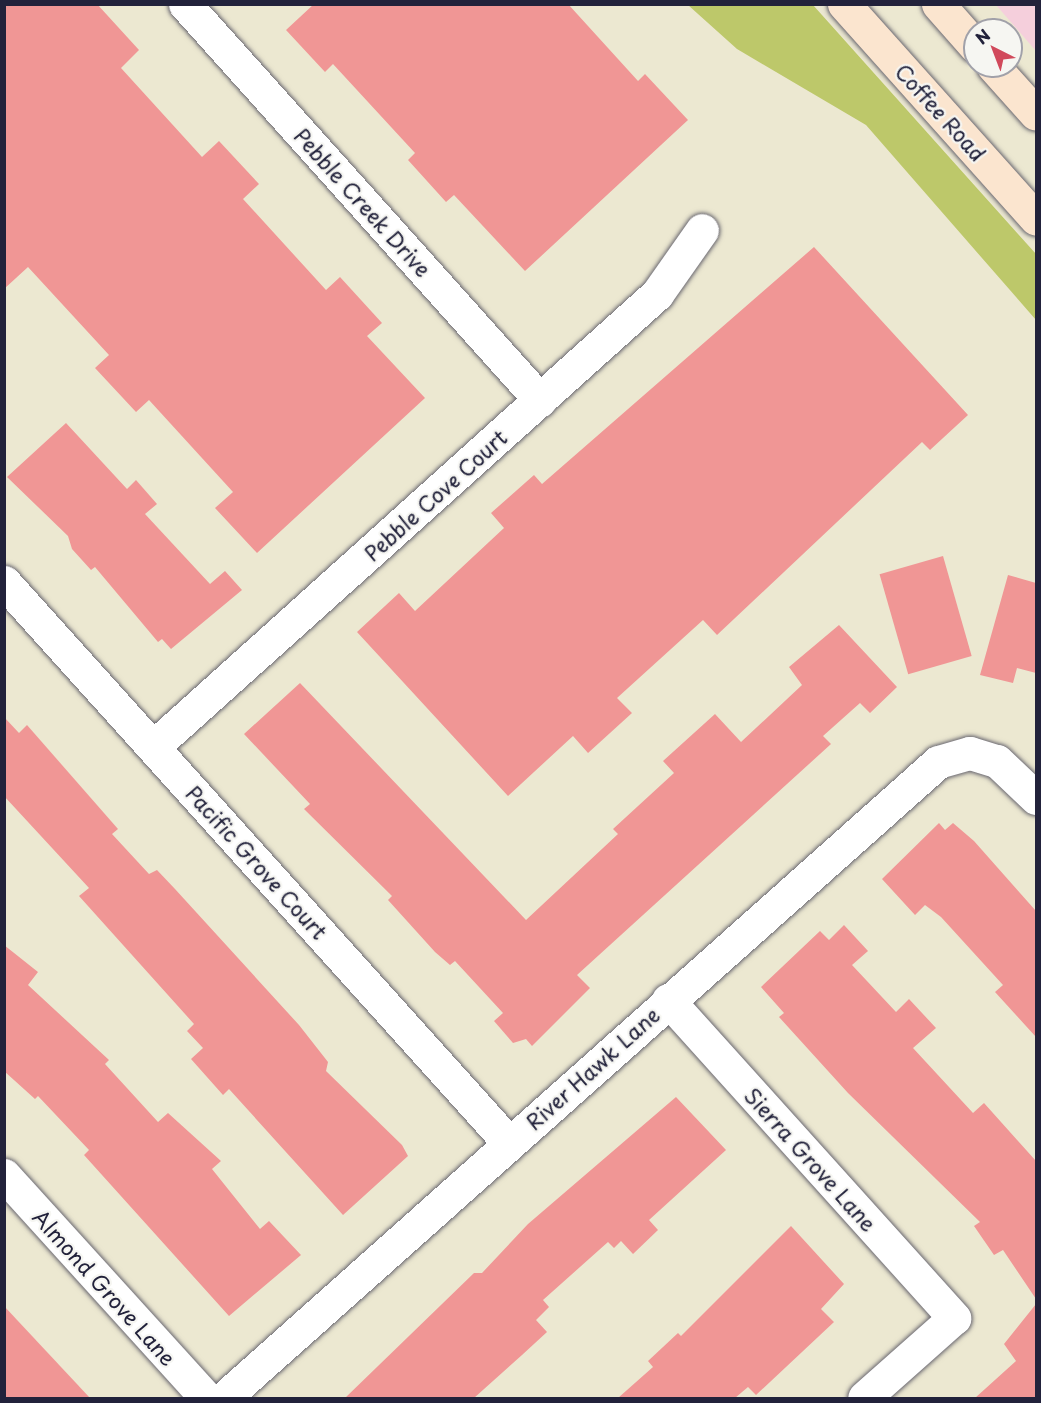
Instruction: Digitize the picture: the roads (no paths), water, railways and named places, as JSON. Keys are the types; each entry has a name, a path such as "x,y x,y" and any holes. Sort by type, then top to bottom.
{"main road":[{"name":"Coffee Road","path":"844,4 1036,219"},
{"path":"938,4 963,32"},
{"path":"1004,78 1036,114"}],"street":[{"name":"Pebble Creek Drive","path":"185,4 540,400"},
{"name":"Pebble Cove Court","path":"153,747 657,294 702,230"},
{"name":"Pacific Grove Court","path":"4,582 509,1143"},
{"name":"River Hawk Lane","path":"225,1398 907,786 938,762 970,753 997,761 1036,798"},
{"name":"Sierra Grove Lane","path":"668,1000 954,1318 864,1398"},
{"name":"Almond Grove Lane","path":"4,1175 206,1398"}]}
